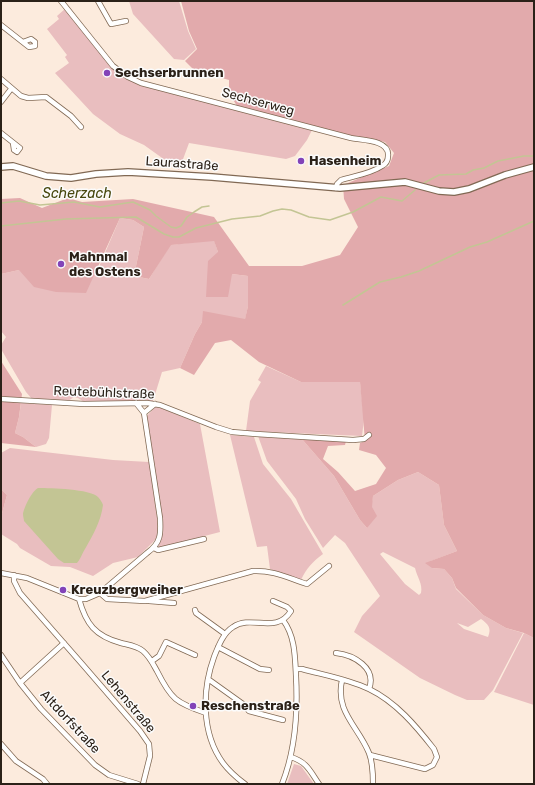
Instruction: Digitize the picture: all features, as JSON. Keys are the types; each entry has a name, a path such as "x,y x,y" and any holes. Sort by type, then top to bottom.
{"street":[{"name":"Sechserweg","path":"61,1 113,66 141,84 350,138 381,144 386,147 388,151 388,161 384,166 341,180 337,184 336,188"},
{"path":"98,1 111,24 126,21"},
{"path":"1,26 23,42"},
{"path":"1,79 25,98 46,97 71,116 81,126"},
{"path":"1,102 11,88"},
{"path":"1,133 13,143"},
{"name":"Laurastraße","path":"1,167 13,166 46,176 71,178 96,174 128,172 336,188 363,187 406,182 439,191 454,192 469,189 505,175 534,167"},
{"name":"Reutebühlstraße","path":"1,399 84,404 155,404 216,428 238,432 353,440 364,439 369,435"},
{"path":"1,573 27,578 79,599 86,599 100,593 154,548 158,542 160,533 160,518 144,413 136,403"},
{"path":"144,413 155,404"},
{"path":"154,548 158,550 204,539"},
{"path":"145,601 253,571 264,570 273,572 307,584 329,566"},
{"name":"Lehenstraße","path":"14,575 14,581 20,593 140,731 149,744 150,756 143,784"},
{"path":"100,593 107,600 145,601 174,604"},
{"path":"79,599 86,618 96,632 104,637 137,647 143,651 152,661 163,683 174,699 185,706 206,713"},
{"path":"245,784 231,773 217,754 212,743 206,713 205,695 208,679 218,647 225,634 235,625 244,622 272,623 283,620 292,611 287,607 273,601"},
{"path":"195,610 196,613 225,634"},
{"path":"282,784 291,757 296,724 297,694 294,644 290,632 283,620"},
{"path":"152,661 159,656 166,642 195,655"},
{"path":"20,682 64,643"},
{"path":"218,647 260,669 269,670"},
{"path":"336,653 342,654 363,664 371,677 371,685 369,689"},
{"name":"Altdorfstraße","path":"1,655 41,709 99,768 109,775 138,784"},
{"path":"296,669 302,669 369,689 396,707 430,743 437,757 433,765 425,769 370,754"},
{"path":"208,679 243,704 249,711 283,720"},
{"path":"342,680 340,699 344,710 370,754 373,784"},
{"path":"1,744 16,761 48,784"},
{"path":"291,757 304,763 319,784"}],"shaded area":[{"path":"129,1 179,1 188,31 196,49 184,60 174,59 133,14"},
{"path":"181,1 534,1 534,638 524,633 506,628 483,615 456,588 452,578 444,569 432,568 425,563 457,551 444,525 439,485 418,472 398,480 373,496 372,507 377,516 367,528 360,520 334,476 301,438 346,441 345,445 328,446 323,459 338,472 355,491 376,484 386,468 376,455 359,450 360,443 365,441 360,382 301,382 259,362 231,340 215,343 194,375 180,368 202,322 203,311 245,319 248,306 248,276 232,274 228,297 206,297 208,261 218,252 214,241 171,245 149,279 134,276 144,227 133,220 120,218 86,293 56,292 34,287 19,270 1,274 1,199 20,198 42,208 68,198 82,202 133,199 214,217 249,266 302,266 340,255 358,227 344,199 343,185 389,166 394,153 385,142 351,136 237,106 229,93 229,80 194,70 185,61 197,49 189,31"},
{"path":"66,8 113,66 128,77 313,128 307,140 295,156 286,159 189,143 179,170 144,145 120,134 93,114 55,73 69,63 65,57 67,55 47,29 59,19 57,16"},
{"path":"120,218 133,220 144,227 134,276 149,279 170,245 214,240 218,252 232,274 248,276 248,306 245,320 202,322 180,368 162,372 153,401 84,402 74,397 68,401 32,399 26,392 1,349 1,345 6,337 1,331 1,274 19,270 98,269"},
{"path":"1,361 22,394 15,433 36,447 1,443"},
{"path":"266,366 301,382 360,382 364,419 362,436 246,431 250,401 261,382 258,380"},
{"path":"21,403 52,405 49,438 46,444 36,447 15,433"},
{"path":"155,407 159,407 200,424 220,532 158,548 161,537 147,416"},
{"path":"230,435 254,437 263,464 291,499 323,554 310,566 301,580 291,578 270,569 267,546 257,547"},
{"path":"258,436 301,438 334,476 360,520 367,528 373,496 398,480 418,472 439,485 444,525 457,551 431,561 432,568 444,569 452,578 456,589 483,615 506,628 523,633 493,690 484,700 467,700 420,678 354,632 362,616 380,596 345,543 335,535 323,548 305,519 296,499 267,461","holes":["383,552 415,568 421,584 421,593 419,595 405,584 380,554","481,619 489,626 490,631 488,637 464,629 457,623 468,627"]},
{"path":"10,448 113,460 149,462 157,517 158,534 156,539 138,557 113,563 93,576 70,567 51,566 20,548 17,544 1,534 1,517 7,495 1,489 1,453"},
{"name":"Kreuzbergweiher","path":"38,488 87,492 94,494 102,503 103,505 99,522 77,563 64,563 58,559 24,521 23,514 25,507 31,496"},
{"path":"1,489 7,495 1,517"},
{"path":"524,633 534,638 534,705 494,692"},
{"path":"294,764 301,766 314,784 287,784"}],"waterway":[{"name":"Scherzach","path":"424,183 439,175 466,174 473,170 484,168 498,161 524,156 534,156"},
{"path":"1,226 66,219 136,217 164,234 179,237 196,228 232,219 260,216 282,209 291,210 309,217 330,220 353,212 381,197 402,201 415,190"},
{"name":"Scherzach","path":"1,203 19,201 40,205 74,202 100,207 133,202 150,210 171,227 176,228 181,226 187,217 194,212 202,207 209,206"},
{"path":"343,305 380,282 419,271 470,247 487,242 534,221"}],"place":[{"name":"Sechserbrunnen","path":"107,73"},
{"name":"Hasenheim","path":"301,161"},
{"name":"Mahnmal des Ostens","path":"61,264"},
{"name":"Kreuzbergweiher","path":"63,590"},
{"name":"Reschenstraße","path":"193,706"}]}
